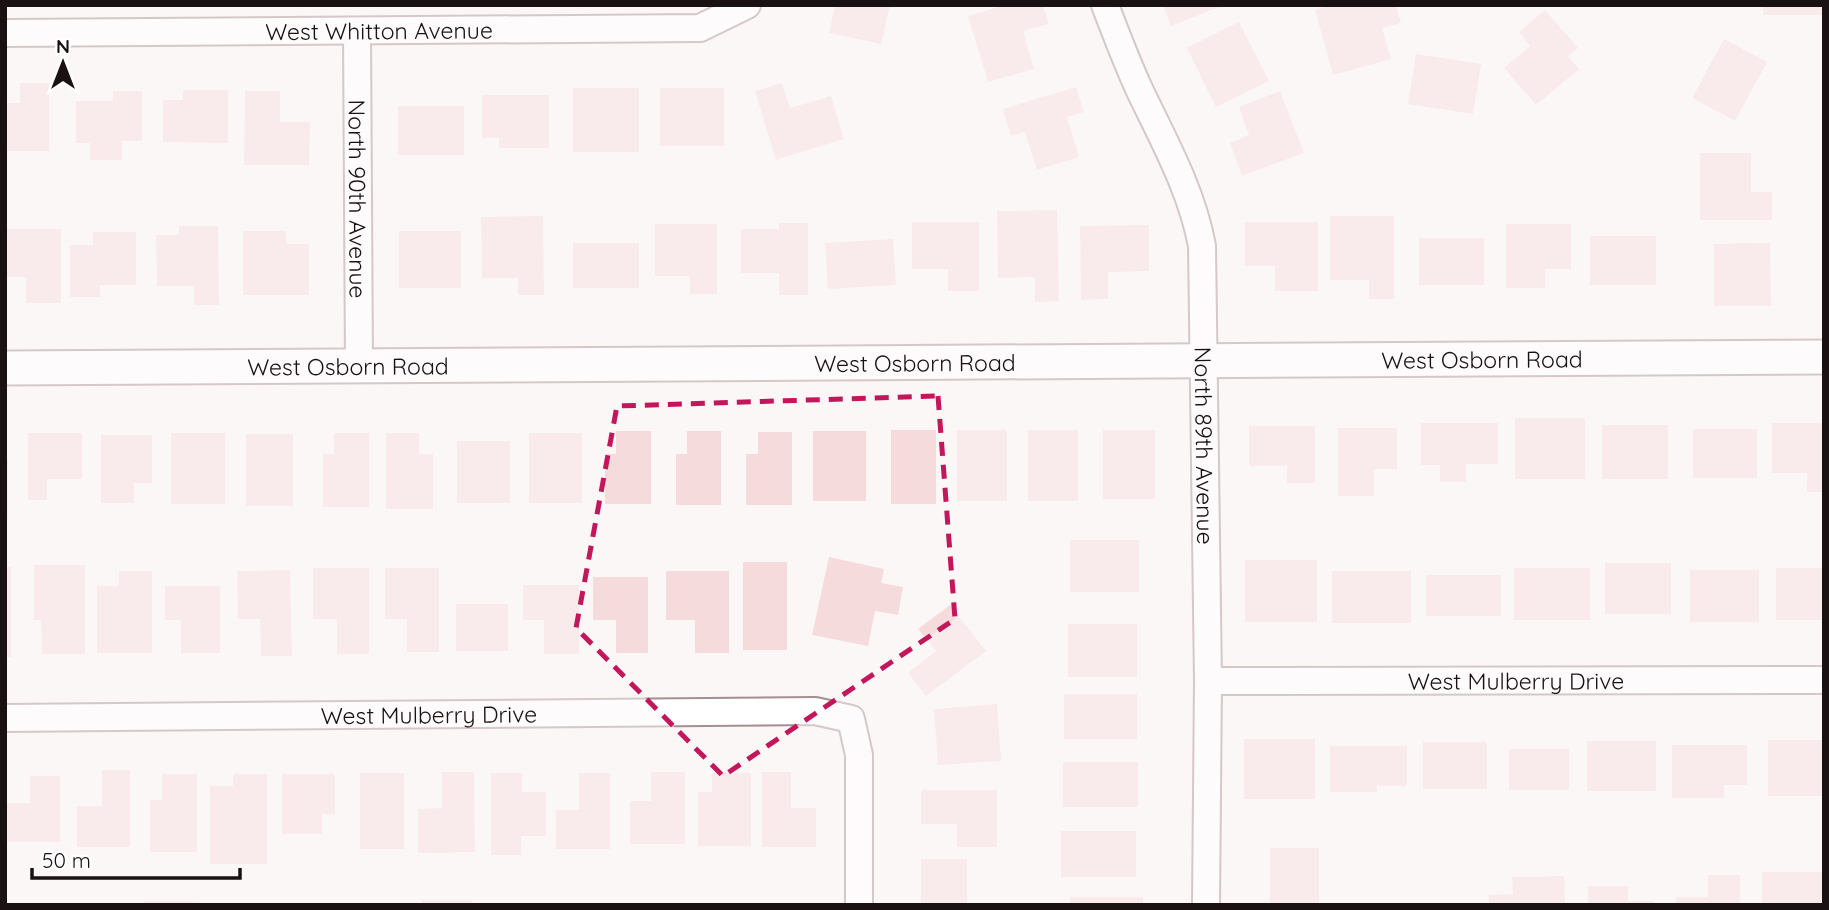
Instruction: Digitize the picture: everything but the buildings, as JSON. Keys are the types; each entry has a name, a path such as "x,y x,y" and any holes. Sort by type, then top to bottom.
{"street":[{"name":"West Whitton Avenue","path":"5,33 700,28 747,5"},
{"name":"North 89th Avenue","path":"1105,5 1137,85 1189,196 1197,219 1203,268 1208,681 1206,905"},
{"name":"North 90th Avenue","path":"357,31 359,366"},
{"name":"West Osborn Road","path":"5,368 1824,356"},
{"name":"West Mulberry Drive","path":"1208,681 1824,680"},
{"name":"West Mulberry Drive","path":"5,718 815,711 851,719 859,755 859,905"}],"highlighted area":[{"path":"938,396 955,619 723,776 576,628 617,406"}]}
